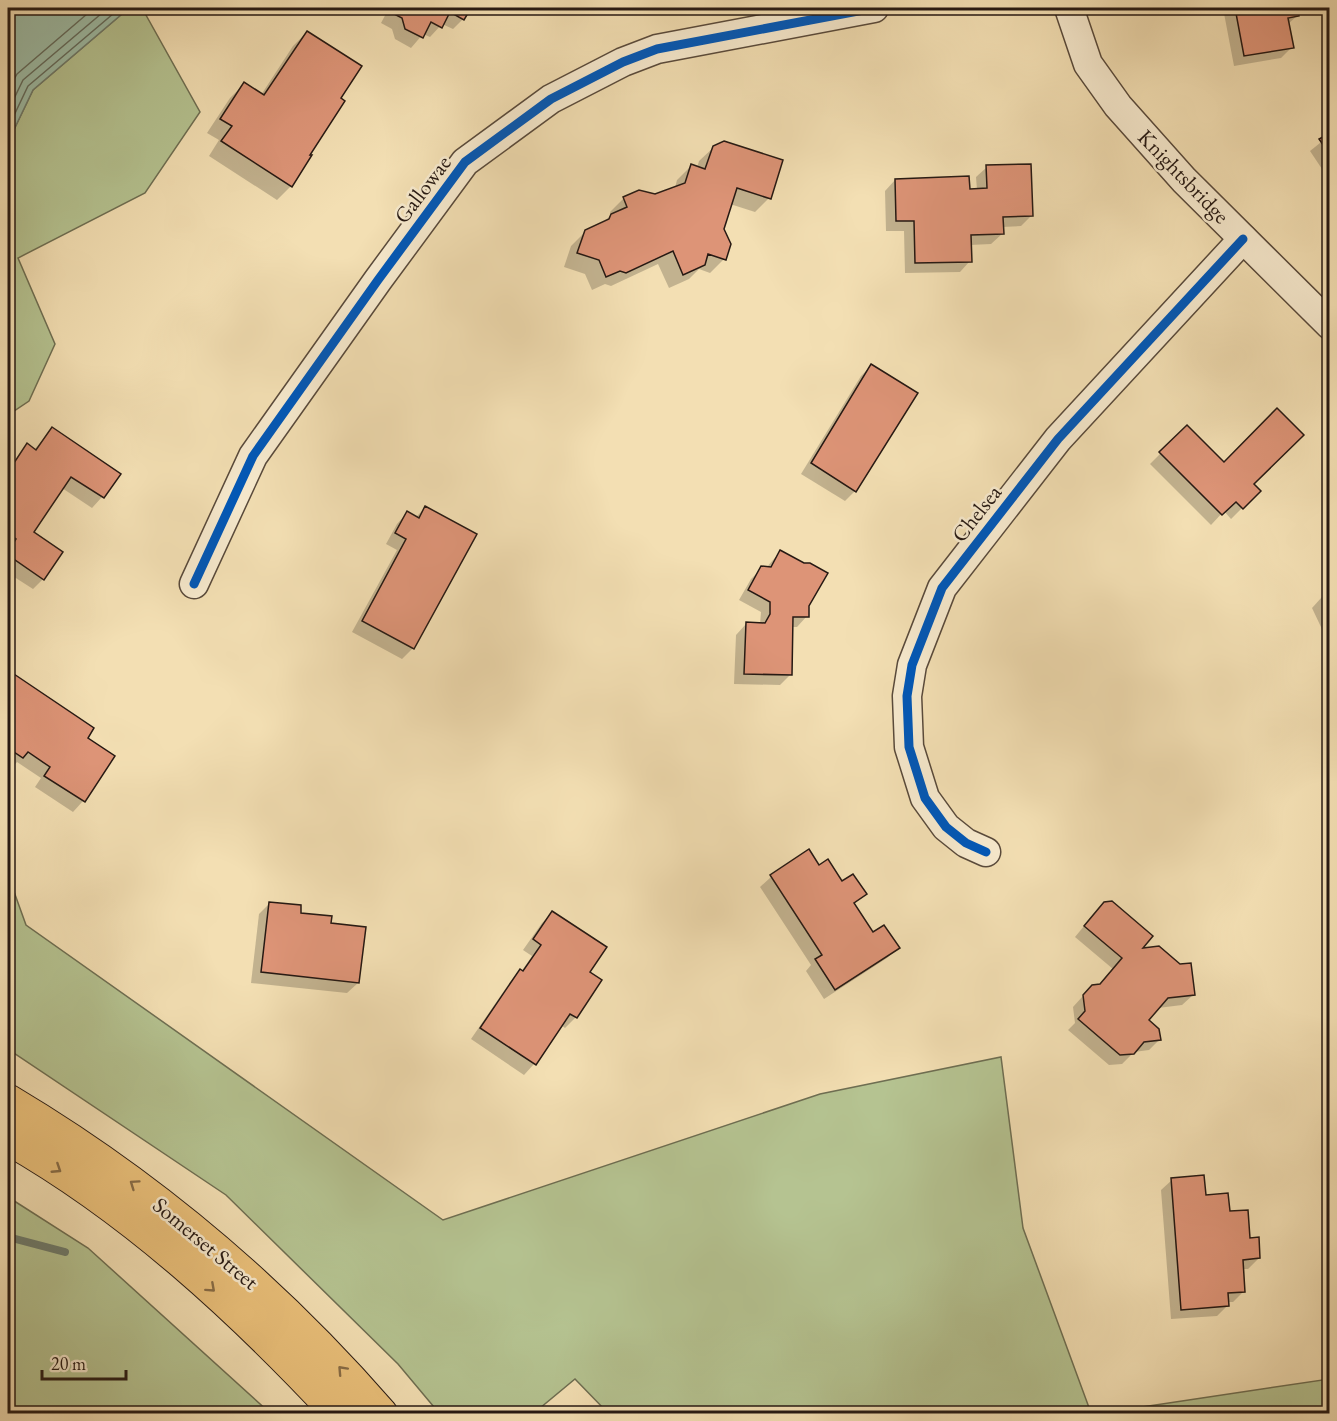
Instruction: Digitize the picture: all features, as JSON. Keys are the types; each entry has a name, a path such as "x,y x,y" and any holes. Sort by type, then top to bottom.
{"main road":[{"name":"Somerset Street","path":"8,1101 106,1164 206,1241 312,1339 381,1413"},
{"name":"Somerset Street","path":"8,1138 118,1211 176,1256 284,1355 339,1413"}],"street":[{"name":"Gallowae","path":"194,584 253,456 465,162 551,99 623,62 657,49 874,8"},
{"name":"Knightsbridge","path":"1068,8 1088,64 1118,106 1184,180 1329,324"},
{"name":"Chelsea","path":"987,852 966,843 946,827 925,798 909,747 907,696 912,665 942,588 1058,440 1243,238"}],"shaded area":[{"path":"129,8 142,8 200,112 145,193 18,258 55,344 29,401 8,415 8,142 33,90"},
{"path":"8,875 26,925 443,1220 820,1094 1001,1057 1023,1228 1091,1413 608,1413 575,1379 534,1413 439,1413 398,1364 226,1195 8,1049"},
{"path":"8,1197 88,1248 270,1413 8,1413"},
{"path":"1329,1379 1329,1413 1102,1413"}],"water":[{"path":"8,8 129,8 33,90 8,142"}],"building":[{"path":"392,8 471,8 464,20 450,12 442,28 431,22 423,38 405,29 402,18 390,12"},
{"path":"1235,8 1298,8 1299,16 1288,18 1294,48 1244,56"},
{"path":"307,31 362,66 341,98 345,101 292,187 221,141 232,126 220,119 244,82 264,95"},
{"path":"1330,133 1330,155 1319,139"},
{"path":"724,141 783,160 771,199 737,188 724,229 731,244 726,260 708,254 705,265 683,275 673,251 626,273 620,271 606,277 599,260 577,253 585,230 609,219 611,214 627,207 623,197 639,190 655,194 685,183 691,164 705,169 713,146"},
{"path":"1031,164 1033,216 1003,217 1004,234 971,235 972,262 915,263 914,221 896,221 895,179 969,176 970,189 987,188 986,165"},
{"path":"871,364 918,393 856,492 811,463"},
{"path":"1277,408 1304,435 1254,484 1261,491 1243,509 1236,502 1222,515 1159,452 1187,425 1224,462"},
{"path":"52,427 121,474 104,498 71,477 34,532 63,552 44,580 8,555 16,539 8,533 8,472 27,443 36,450"},
{"path":"425,506 477,534 414,649 362,621 406,539 395,533 407,511 419,518"},
{"path":"780,550 828,573 809,606 809,617 793,617 792,675 744,674 746,622 765,623 770,614 770,602 748,590 761,566 771,567"},
{"path":"8,670 94,728 88,738 115,756 85,802 44,776 50,767 28,752 23,758 8,748"},
{"path":"809,849 819,865 828,859 842,881 853,874 867,894 854,903 873,932 884,925 900,948 835,990 815,959 822,955 770,875"},
{"path":"1112,901 1153,936 1143,948 1159,946 1180,964 1191,963 1195,995 1168,998 1149,1020 1159,1029 1161,1040 1144,1042 1134,1054 1120,1055 1078,1019 1085,1011 1083,995 1092,985 1100,984 1122,958 1084,926 1104,902"},
{"path":"269,902 301,905 301,913 332,916 331,923 366,927 359,983 261,972"},
{"path":"552,911 607,947 590,972 602,980 577,1018 570,1014 536,1065 480,1028 520,969 523,971 541,945 533,939"},
{"path":"1204,1175 1206,1195 1228,1193 1230,1211 1248,1210 1250,1238 1259,1237 1260,1258 1243,1260 1245,1292 1228,1293 1229,1306 1181,1310 1171,1178"}],"waterway":[{"path":"8,1237 65,1252"}],"cycle path":[{"path":"194,584 253,456 465,162 551,99 623,62 657,49 874,8"},
{"path":"986,852 966,843 946,827 925,798 909,747 907,696 912,665 942,588 1058,439 1243,239"}]}
